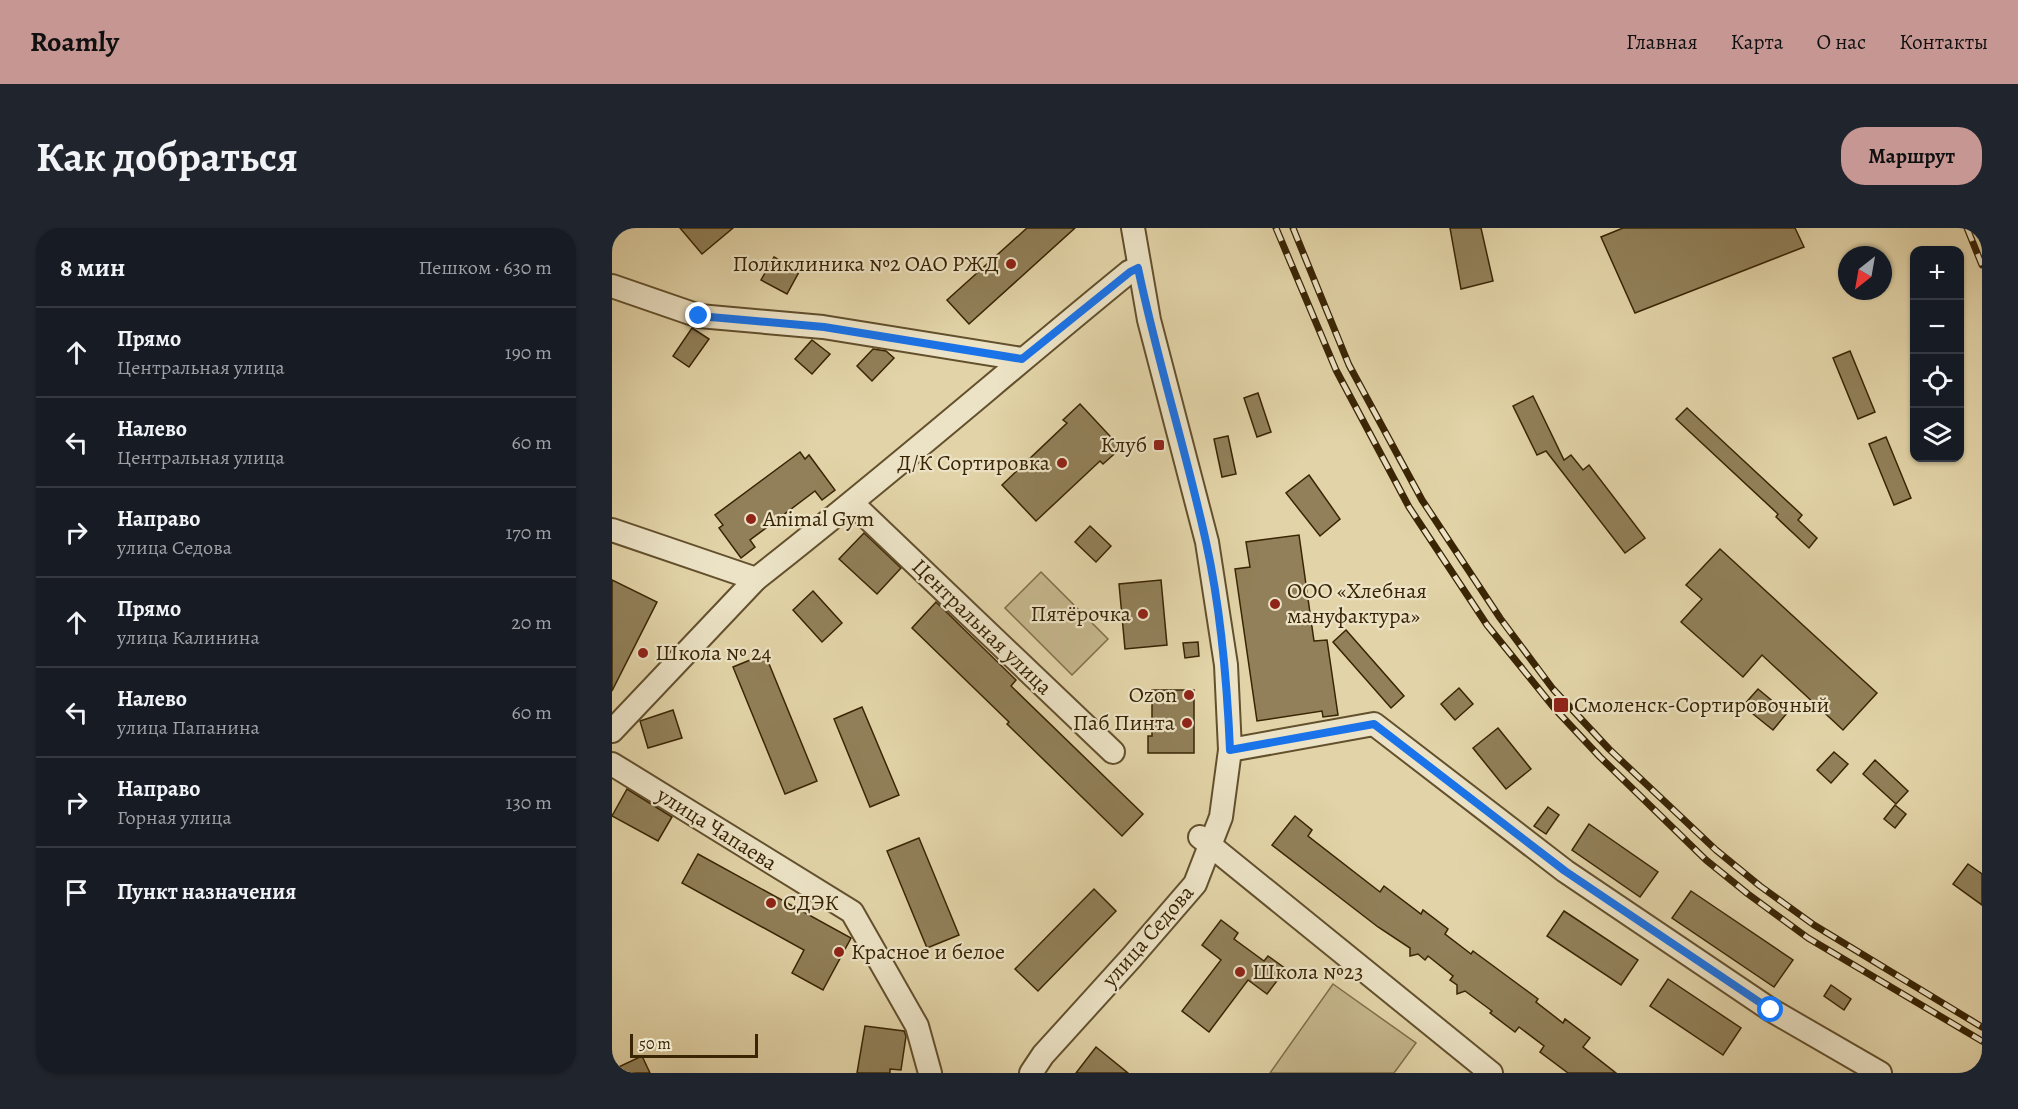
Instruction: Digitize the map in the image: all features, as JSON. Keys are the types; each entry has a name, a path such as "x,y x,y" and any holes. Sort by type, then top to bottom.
{"street":[{"name":"улица Седова","path":"1031,1073 1043,1055 1195,884 1204,841 1221,817 1230,750 1226,665 1207,542 1149,320 1138,268 1133,228"},
{"path":"612,731 756,579 852,502 1022,359 1138,268"},
{"path":"612,286 699,316 824,327 1022,359"},
{"name":"Центральная улица","path":"852,502 1113,752"},
{"path":"612,530 756,579"},
{"path":"1230,750 1374,724 1565,871 1771,1010 1880,1073"},
{"name":"улица Чапаева","path":"612,764 852,912 918,1026 930,1073"},
{"path":"1204,841 1491,1073"}],"shaded area":[{"path":"1041,572 1108,639 1072,675 1005,608"},
{"path":"1333,984 1416,1043 1394,1073 1270,1073"}],"building":[{"path":"680,228 733,228 702,254"},
{"name":"Поликлиника №2 ОАО РЖД","path":"1027,228 1075,228 969,324 947,300"},
{"path":"1450,228 1481,228 1493,281 1461,289"},
{"path":"1623,228 1795,228 1804,247 1635,313 1601,237"},
{"path":"774,257 799,272 787,294 761,280"},
{"path":"692,328 709,339 689,367 673,356"},
{"path":"812,340 830,354 812,374 795,359"},
{"path":"873,349 886,351 894,358 872,381 857,366"},
{"path":"1850,351 1875,412 1858,419 1833,358"},
{"path":"1258,393 1271,432 1257,437 1244,398"},
{"path":"1533,396 1564,460 1571,455 1583,470 1589,465 1645,538 1625,553 1546,451 1537,455 1513,406"},
{"name":"Д/К Сортировка","path":"1080,404 1121,448 1103,464 1100,461 1036,521 1002,485 1067,423 1063,420"},
{"path":"1687,408 1802,515 1798,520 1817,538 1809,548 1776,517 1778,514 1676,419"},
{"path":"1228,436 1236,474 1222,477 1214,439"},
{"path":"1886,437 1911,498 1894,505 1869,444"},
{"path":"800,452 805,459 809,455 835,490 822,500 815,491 750,540 755,547 741,558 719,528 723,525 715,515"},
{"path":"1309,475 1340,519 1320,536 1286,493"},
{"path":"1090,526 1111,546 1096,562 1075,542"},
{"path":"864,533 901,568 877,594 839,559"},
{"name":"ООО «Хлебная мануфактура»","path":"1299,535 1314,641 1327,640 1338,715 1323,717 1322,711 1257,721 1235,569 1250,567 1246,542"},
{"path":"1720,549 1877,693 1843,730 1762,655 1743,677 1681,622 1702,599 1686,585"},
{"path":"612,580 657,602 612,691"},
{"name":"Пятёрочка","path":"1161,580 1167,645 1125,649 1119,584"},
{"path":"813,591 842,623 822,642 793,610"},
{"path":"936,602 1016,680 1011,686 1143,814 1122,836 912,628"},
{"path":"1346,630 1404,696 1391,708 1333,642"},
{"path":"1198,642 1199,656 1185,658 1183,643"},
{"path":"765,654 817,781 785,794 733,667"},
{"path":"1459,688 1473,704 1455,720 1441,704"},
{"path":"1758,689 1787,713 1773,730 1743,706"},
{"path":"1152,690 1194,690 1194,753 1148,753 1148,736 1152,736"},
{"path":"862,707 899,795 870,807 834,719"},
{"path":"673,710 682,738 648,748 640,721"},
{"path":"1498,728 1531,769 1506,789 1473,748"},
{"path":"1834,752 1848,764 1831,783 1817,770"},
{"path":"1875,760 1908,791 1896,804 1863,774"},
{"path":"627,789 672,817 658,841 612,816"},
{"path":"1895,805 1906,814 1895,828 1884,819"},
{"path":"1548,807 1559,815 1546,834 1534,826"},
{"path":"1295,816 1312,830 1308,836 1380,892 1384,886 1421,914 1423,910 1448,929 1445,934 1471,954 1473,951 1538,999 1536,1002 1563,1023 1565,1019 1590,1038 1583,1047 1616,1073 1568,1073 1540,1052 1544,1046 1519,1027 1515,1032 1465,991 1457,994 1457,985 1450,980 1453,976 1428,956 1425,960 1418,954 1410,956 1410,948 1378,927 1272,845"},
{"path":"1589,824 1658,872 1640,897 1572,850"},
{"path":"919,838 959,935 927,948 887,851"},
{"path":"698,854 851,938 823,990 792,973 804,950 682,883"},
{"path":"1968,864 1982,874 1982,905 1953,884"},
{"path":"1094,889 1116,911 1038,991 1015,969"},
{"path":"1691,891 1793,960 1774,987 1672,918"},
{"path":"1564,911 1638,960 1621,985 1547,936"},
{"path":"1221,920 1238,933 1234,939 1264,961 1268,956 1286,969 1267,994 1248,980 1209,1032 1182,1011 1221,960 1202,945"},
{"path":"1668,979 1741,1028 1723,1055 1650,1006"},
{"path":"1831,985 1851,999 1844,1010 1824,996"},
{"path":"865,1026 904,1031 906,1036 901,1070 890,1069 890,1073 857,1073"},
{"path":"1096,1047 1128,1073 1076,1073"},
{"path":"642,1056 650,1073 612,1073 612,1070"}],"railway":[{"path":"1276,228 1336,370 1409,507 1487,625 1555,709 1600,757 1706,860 1748,894 1808,938 1982,1041"},
{"path":"1293,228 1349,365 1422,500 1500,618 1553,689 1609,749 1716,850 1760,886 1814,925 1982,1027"},
{"path":"1967,228 1982,265"}],"place":[{"name":"Поликлиника №2 ОАО РЖД","path":"1011,264"},
{"name":"Клуб","path":"1159,445"},
{"name":"Д/К Сортировка","path":"1062,463"},
{"name":"Animal Gym","path":"751,519"},
{"name":"ООО «Хлебная мануфактура»","path":"1275,604"},
{"name":"Пятёрочка","path":"1143,614"},
{"name":"Школа № 24","path":"643,653"},
{"name":"Ozon","path":"1189,695"},
{"name":"Смоленск-Сортировочный","path":"1561,705"},
{"name":"Паб Пинта","path":"1187,723"},
{"name":"СДЭК","path":"771,903"},
{"name":"Красное и белое","path":"839,952"},
{"name":"Школа №23","path":"1240,972"}],"route":[{"path":"699,316 824,327 1022,359 1138,268 1149,320 1207,542 1226,665 1230,750 1374,724 1565,871 1771,1010"}]}
